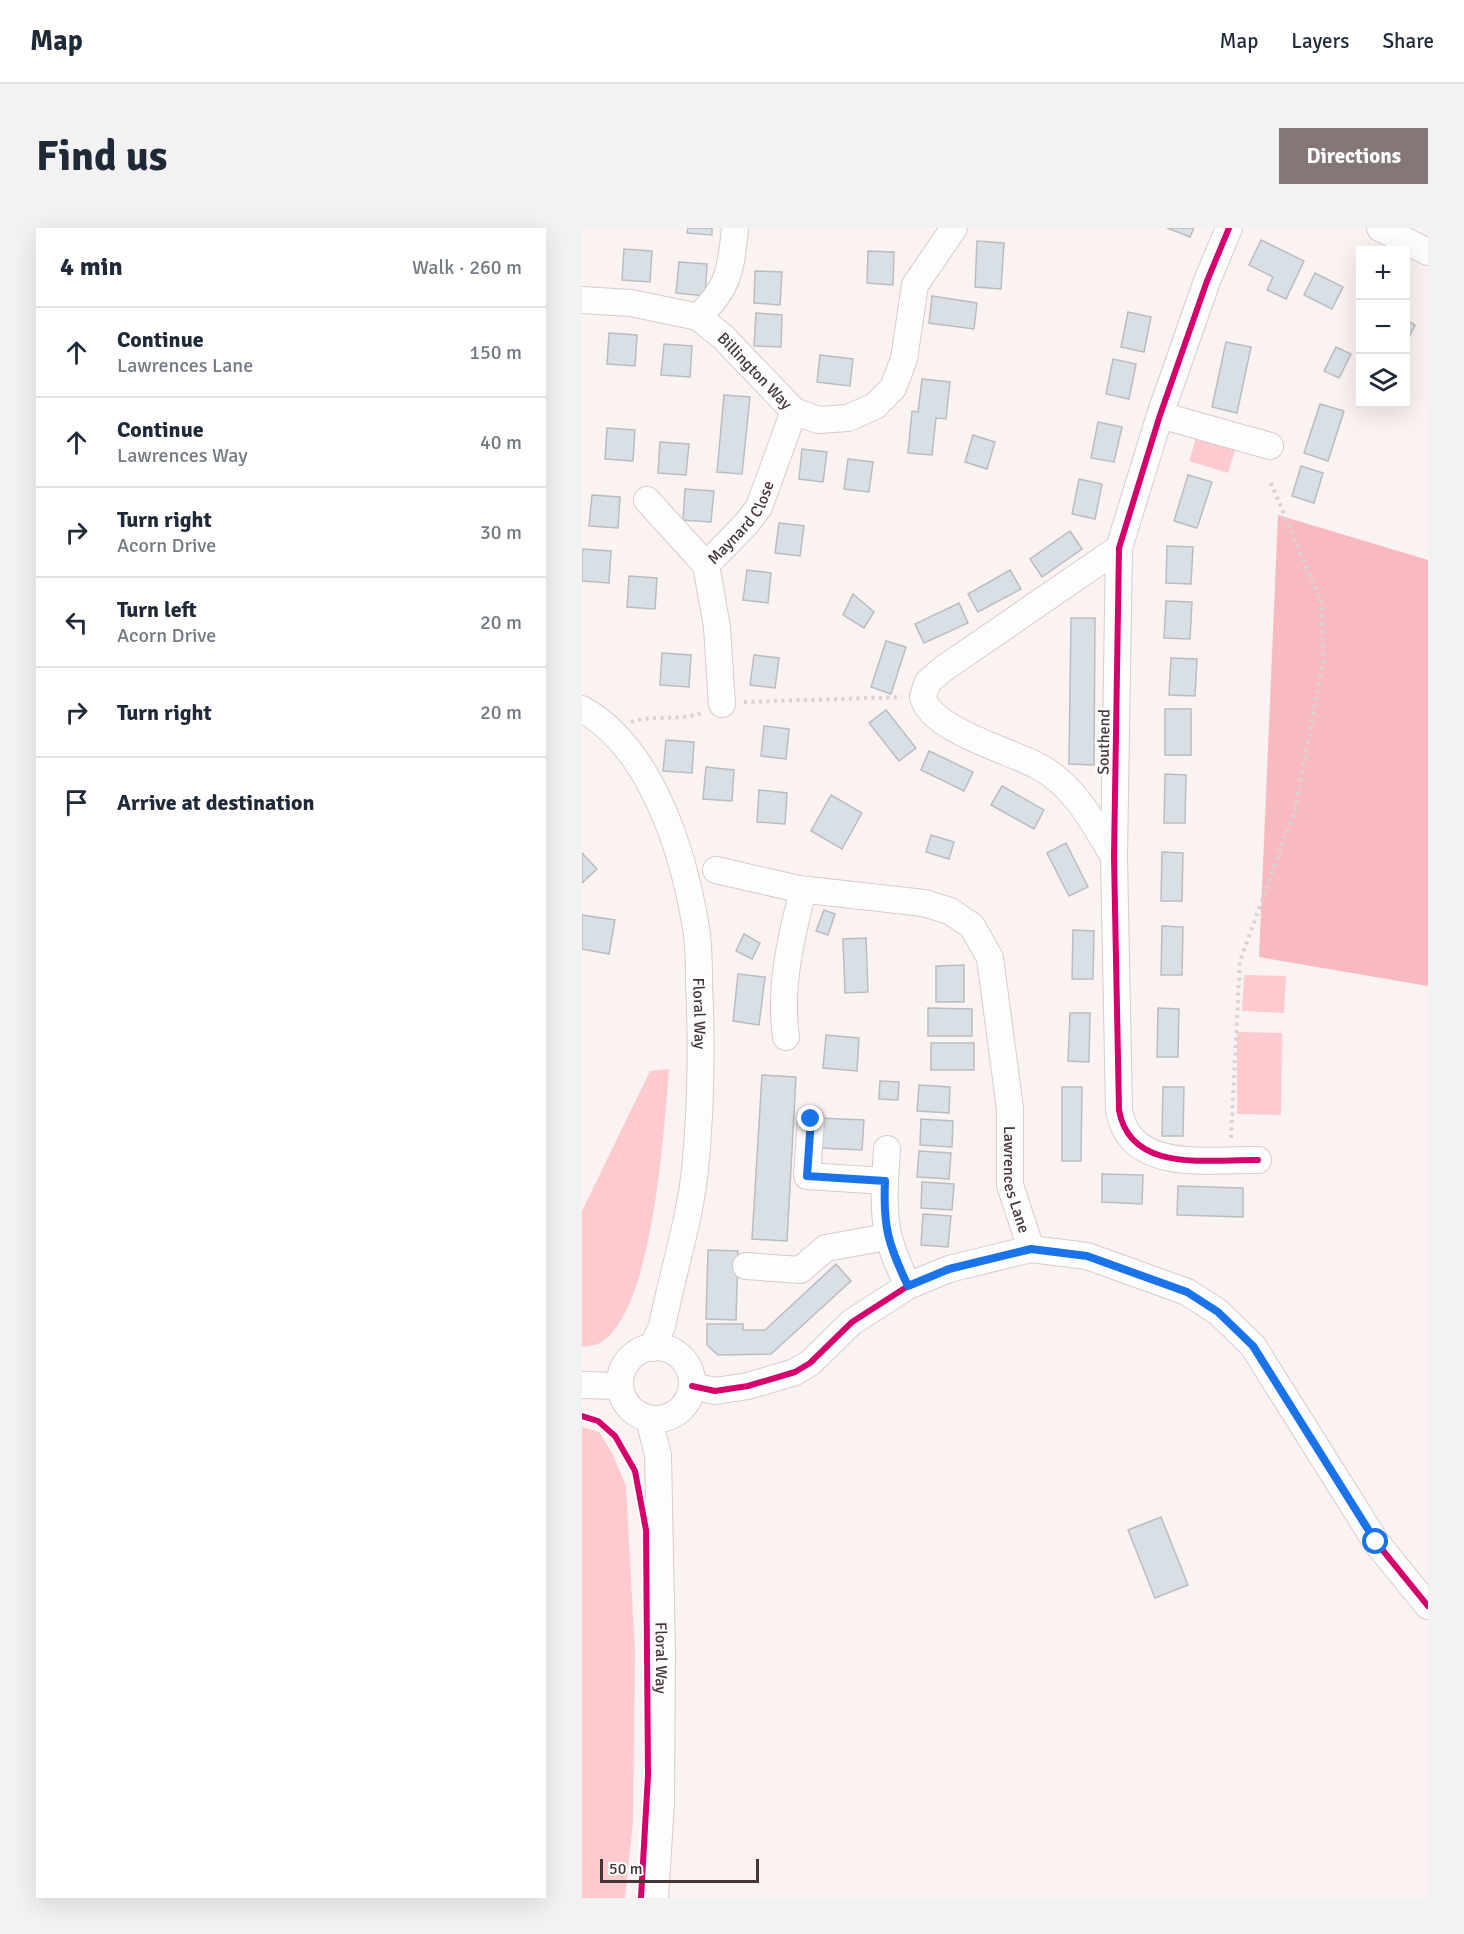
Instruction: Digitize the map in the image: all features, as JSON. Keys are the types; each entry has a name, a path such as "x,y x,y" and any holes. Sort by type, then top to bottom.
{"street":[{"path":"698,317 716,300 727,283 735,228"},
{"name":"Billington Way","path":"582,300 631,303 698,317 723,337 794,411 818,420 848,418 866,411 884,399 893,388 904,359 915,285 954,228"},
{"name":"Southend","path":"1229,228 1207,281 1160,415 1119,548 1114,857 1121,1123 1130,1140 1148,1153 1172,1158 1258,1160"},
{"path":"1380,228 1428,252"},
{"name":"Maynard Close","path":"722,704 717,627 706,565 747,523 759,507 794,411"},
{"path":"1160,415 1270,446"},
{"path":"647,500 706,565"},
{"path":"1114,857 1087,810 1065,786 1038,766 943,723 928,710 923,696 928,682 943,669 1119,548"},
{"name":"Floral Way","path":"592,715 630,753 647,779 665,817 684,875 697,930 702,1046 695,1172 662,1326 652,1347"},
{"name":"Lawrences Lane","path":"716,870 803,890 938,906 961,917 980,937 990,958 1008,1097 1010,1185 1031,1249 1087,1256 1187,1292 1218,1312 1253,1346 1376,1542 1428,1606"},
{"path":"786,1037 783,1015 788,951 803,890"},
{"path":"811,1119 807,1176 885,1181"},
{"path":"887,1149 883,1215 886,1237 908,1286"},
{"path":"746,1266 800,1270 826,1248 886,1237"},
{"path":"693,1386 715,1390 748,1386 795,1372 810,1363 852,1323 908,1286 949,1269 1031,1249"},
{"path":"652,1347 663,1348 681,1357 688,1365 693,1386 690,1398 678,1412 662,1419 649,1419 629,1407 621,1386 625,1365 641,1350 652,1347"},
{"path":"582,1385 621,1386"},
{"name":"Floral Way","path":"649,1419 658,1455 662,1653 662,1802 655,1898"}],"path":[{"path":"1230,1159 1240,961 1295,810 1323,662 1322,604 1271,483"},
{"path":"592,715 619,710 628,723 645,717 694,716 722,704 923,696"}],"shaded area":[{"path":"1197,435 1236,447 1228,473 1189,461"},
{"path":"1278,515 1428,560 1428,986 1259,957"},
{"path":"1244,975 1286,976 1284,1013 1242,1011"},
{"path":"1237,1032 1282,1033 1281,1115 1237,1114"},
{"path":"669,1069 664,1132 653,1216 633,1295 618,1324 600,1343 582,1347 582,1211 650,1071"},
{"path":"582,1427 599,1432 612,1453 626,1486 635,1653 633,1822 625,1898 582,1898"}],"building":[{"path":"688,228 712,228 712,235 687,233"},
{"path":"1167,228 1194,228 1190,237"},
{"path":"1261,240 1304,261 1286,299 1267,290 1273,277 1249,265"},
{"path":"977,241 1004,243 1001,289 975,287"},
{"path":"624,249 652,251 650,282 622,280"},
{"path":"868,251 894,252 893,285 867,283"},
{"path":"679,262 707,264 705,296 676,293"},
{"path":"755,271 782,272 780,305 754,303"},
{"path":"1315,273 1343,287 1332,309 1304,295"},
{"path":"932,296 977,303 974,329 929,323"},
{"path":"1128,312 1151,317 1144,352 1121,347"},
{"path":"756,313 782,315 781,347 754,346"},
{"path":"1410,322 1415,325 1410,336"},
{"path":"609,333 637,335 635,366 607,364"},
{"path":"1226,342 1251,347 1237,413 1212,407"},
{"path":"664,344 692,346 690,377 661,375"},
{"path":"1336,347 1351,354 1339,378 1324,371"},
{"path":"820,355 853,359 850,386 817,382"},
{"path":"1113,359 1136,364 1129,399 1106,394"},
{"path":"922,379 950,382 946,419 936,418 932,455 908,453 912,411 918,412"},
{"path":"724,395 750,397 742,474 717,472"},
{"path":"1320,404 1344,411 1328,461 1304,453"},
{"path":"1098,422 1122,427 1114,462 1091,458"},
{"path":"607,428 635,430 633,461 605,459"},
{"path":"973,435 995,442 987,469 965,462"},
{"path":"660,442 689,444 686,475 658,473"},
{"path":"802,449 827,452 823,482 799,479"},
{"path":"848,459 873,462 869,492 844,489"},
{"path":"1301,466 1323,473 1314,503 1292,496"},
{"path":"1188,475 1212,482 1197,528 1174,521"},
{"path":"1079,479 1102,484 1095,519 1072,514"},
{"path":"685,489 714,491 711,522 683,520"},
{"path":"592,495 620,497 618,528 589,526"},
{"path":"779,523 804,526 800,556 775,553"},
{"path":"1070,531 1082,549 1042,577 1030,559"},
{"path":"1167,546 1193,547 1191,584 1166,583"},
{"path":"582,549 611,551 609,583 582,581"},
{"path":"747,570 771,573 768,603 743,600"},
{"path":"1010,570 1021,589 978,612 968,594"},
{"path":"629,576 657,578 655,609 627,607"},
{"path":"853,594 874,612 864,628 843,615"},
{"path":"1166,601 1192,602 1190,639 1164,638"},
{"path":"959,603 968,623 924,643 915,624"},
{"path":"1071,618 1095,618 1094,765 1069,764"},
{"path":"886,641 906,647 891,694 871,687"},
{"path":"662,653 691,655 689,687 660,685"},
{"path":"754,655 779,658 775,688 750,685"},
{"path":"1171,658 1197,659 1195,696 1169,695"},
{"path":"1165,709 1191,709 1191,755 1165,755"},
{"path":"886,710 916,748 899,761 869,723"},
{"path":"764,726 789,729 786,759 761,756"},
{"path":"666,740 694,742 692,773 663,771"},
{"path":"929,751 973,772 964,791 921,770"},
{"path":"706,767 734,770 732,801 703,799"},
{"path":"1165,774 1186,775 1185,823 1164,823"},
{"path":"1002,786 1044,810 1034,829 991,805"},
{"path":"759,790 787,793 785,824 757,822"},
{"path":"831,795 862,813 842,849 811,831"},
{"path":"931,835 954,842 949,859 926,852"},
{"path":"1066,843 1088,887 1069,896 1047,853"},
{"path":"1162,852 1183,853 1182,901 1161,901"},
{"path":"582,853 597,869 582,883"},
{"path":"824,910 835,914 828,935 816,931"},
{"path":"582,915 615,920 609,954 582,949"},
{"path":"1162,926 1183,927 1182,975 1161,975"},
{"path":"1073,930 1094,931 1093,979 1072,979"},
{"path":"744,934 760,943 752,959 736,951"},
{"path":"866,938 868,992 845,993 843,939"},
{"path":"964,965 964,1002 936,1002 936,966"},
{"path":"738,974 765,977 759,1025 733,1021"},
{"path":"928,1008 972,1009 972,1036 928,1036"},
{"path":"1158,1008 1179,1009 1178,1057 1157,1057"},
{"path":"1070,1013 1090,1013 1089,1062 1068,1061"},
{"path":"826,1035 859,1038 857,1071 823,1068"},
{"path":"931,1043 974,1043 974,1070 931,1070"},
{"path":"762,1075 796,1077 787,1241 752,1239"},
{"path":"880,1081 899,1082 898,1100 879,1099"},
{"path":"919,1085 950,1087 949,1113 917,1111"},
{"path":"1062,1087 1082,1087 1081,1161 1062,1161"},
{"path":"1163,1087 1184,1087 1183,1136 1162,1136"},
{"path":"820,1118 864,1120 862,1150 819,1148"},
{"path":"921,1119 953,1121 952,1147 920,1145"},
{"path":"919,1151 951,1153 949,1179 917,1177"},
{"path":"1102,1174 1143,1175 1142,1204 1102,1202"},
{"path":"922,1182 954,1184 952,1210 921,1208"},
{"path":"1178,1186 1243,1188 1243,1217 1177,1215"},
{"path":"923,1214 951,1216 948,1247 921,1245"},
{"path":"708,1250 738,1251 736,1320 706,1319"},
{"path":"836,1264 851,1281 771,1354 718,1355 707,1345 707,1324 743,1324 743,1330 765,1330"},
{"path":"1161,1517 1188,1585 1155,1598 1128,1530"}],"cycle path":[{"path":"1229,228 1207,281 1160,415 1119,548 1114,857 1119,1110 1126,1130 1138,1145 1155,1154 1195,1161 1258,1160"},
{"path":"692,1386 715,1391 748,1386 795,1372 810,1363 852,1322 908,1286 949,1269 1031,1249 1087,1256 1187,1292 1218,1312 1253,1346 1376,1542 1428,1606"},
{"path":"582,1416 598,1421 615,1436 635,1471 646,1530 648,1775 641,1898"}],"route":[{"path":"811,1119 807,1176 885,1181 883,1215 886,1237 908,1286 949,1269 1031,1249 1087,1256 1187,1292 1218,1312 1253,1346 1376,1542"}]}
